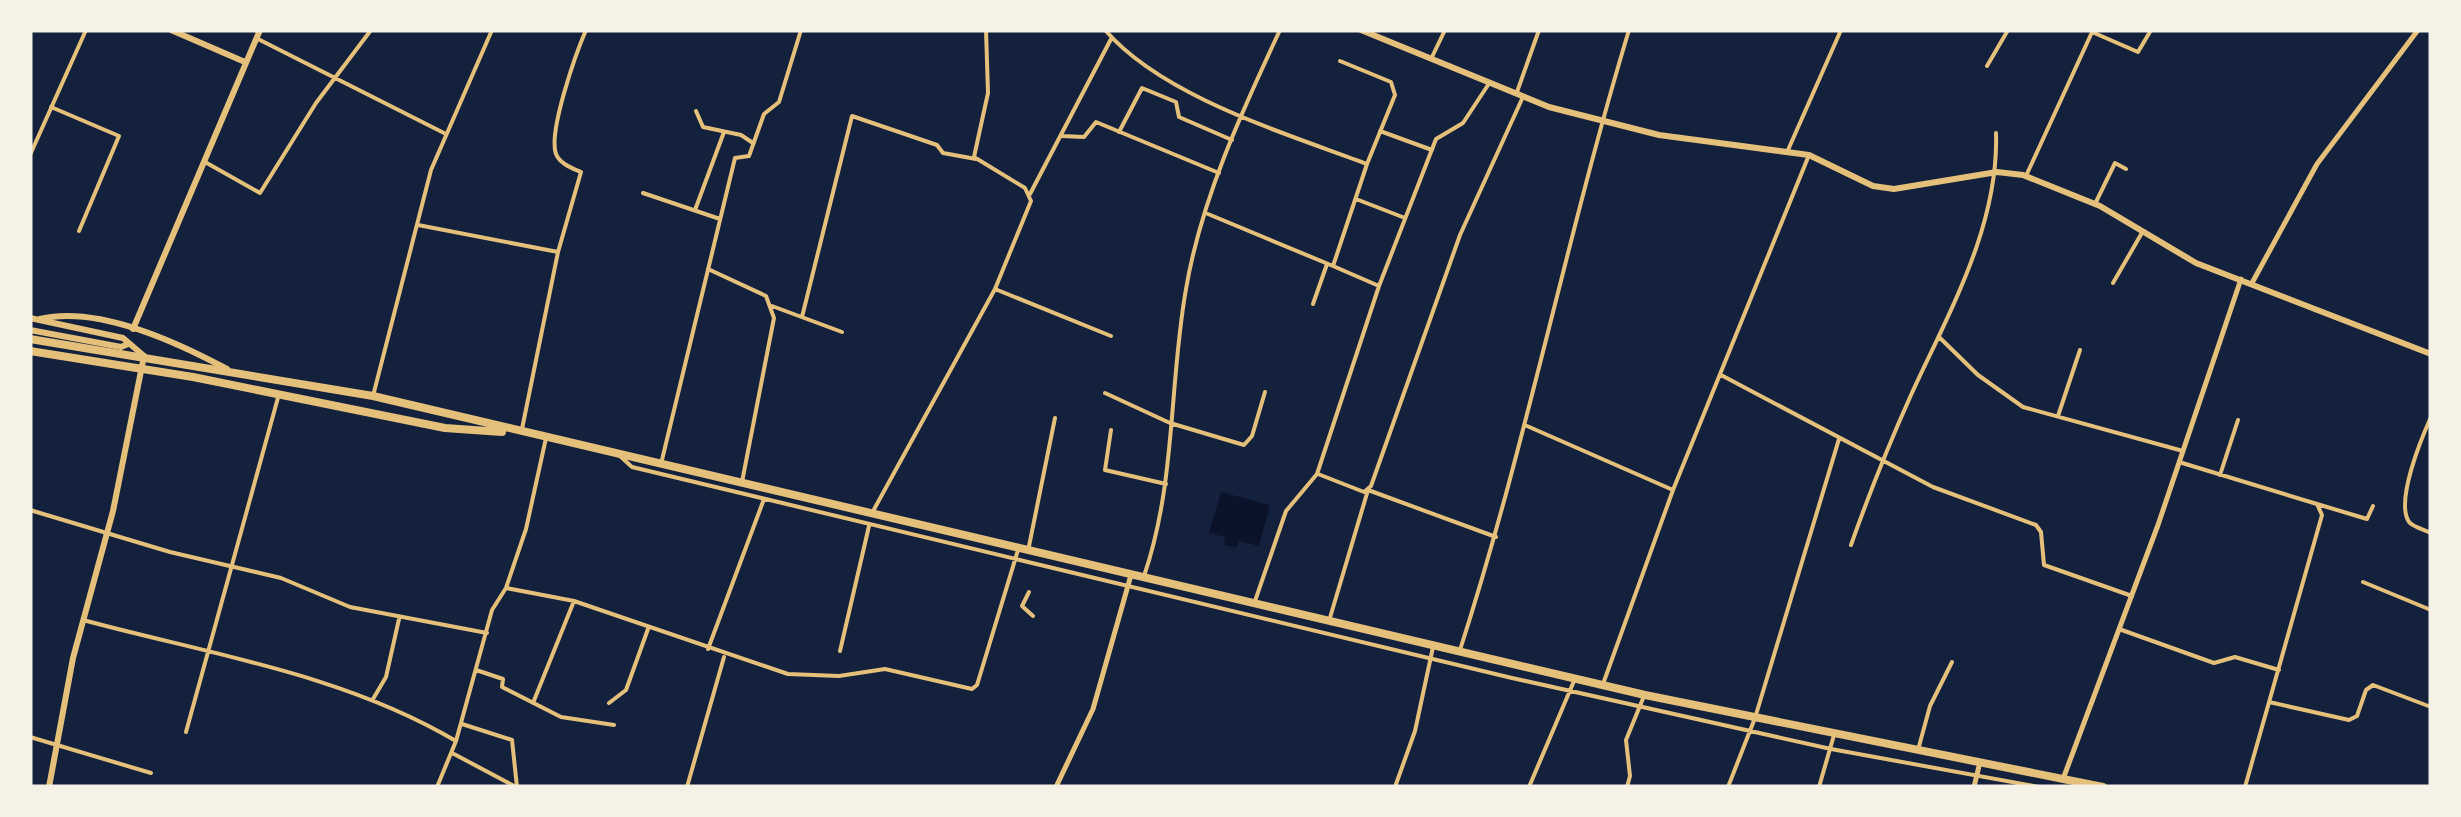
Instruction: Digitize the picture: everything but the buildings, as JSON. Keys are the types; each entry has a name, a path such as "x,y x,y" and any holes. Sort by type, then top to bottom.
{"highway":[{"path":"30,339 373,396 519,433 615,452 741,486 1132,572 1328,622 1460,650 1602,684 1643,699 2104,787"},
{"path":"30,351 279,393 444,428 519,433"}],"main road":[{"path":"171,30 244,62"},
{"path":"1361,30 1519,98 1660,135 1809,155 1856,181 1894,188 1997,172 2026,176 2094,204 2196,263 2431,354"},
{"path":"133,328 258,34"},
{"path":"40,320 67,316 133,328 177,342 227,369"},
{"path":"30,318 123,338 144,356 49,787"},
{"path":"30,330 121,347 128,344"}],"street":[{"path":"30,154 86,30"},
{"path":"203,161 260,193 308,116 371,30"},
{"path":"373,396 445,133 492,30"},
{"path":"519,433 558,252 582,172 564,164 556,153 556,126 586,30"},
{"path":"661,464 736,158 749,156 764,114 778,102 801,30"},
{"path":"976,160 973,150 988,93 986,30"},
{"path":"1105,30 1146,70 1241,116 1368,164"},
{"path":"1144,576 1166,484 1186,285 1241,116 1280,30"},
{"path":"1432,59 1445,30"},
{"path":"1328,622 1368,490 1460,235 1519,98 1539,30"},
{"path":"1460,650 1527,426 1601,122 1628,30"},
{"path":"1788,150 1841,30"},
{"path":"1987,66 2008,30"},
{"path":"2026,176 2093,31 2138,52 2151,30"},
{"path":"2252,282 2317,164 2418,30"},
{"path":"258,34 445,133"},
{"path":"872,514 995,289 1031,201 1030,194 1112,38"},
{"path":"1313,304 1394,95 1390,82 1340,61"},
{"path":"1254,604 1286,511 1317,474 1378,286 1439,134 1468,117 1488,85"},
{"path":"1119,132 1142,88 1176,102 1180,117 1233,140"},
{"path":"52,107 118,136 79,230"},
{"path":"696,111 703,127 754,143"},
{"path":"802,317 852,116 936,145 943,154 976,160 1030,194"},
{"path":"1062,136 1084,138 1096,122 1221,174"},
{"path":"1380,131 1432,150"},
{"path":"695,210 724,132"},
{"path":"1851,545 1882,460 1983,227 1997,172 1996,134"},
{"path":"1602,684 1674,490 1809,155"},
{"path":"2094,204 2114,163 2126,169"},
{"path":"642,193 720,219"},
{"path":"1356,199 1405,218"},
{"path":"1207,214 1378,286"},
{"path":"418,225 558,252"},
{"path":"2113,283 2143,231"},
{"path":"708,268 766,296 774,318 741,486"},
{"path":"2063,778 2120,630 2241,279"},
{"path":"995,289 1111,336"},
{"path":"772,306 842,332"},
{"path":"1938,336 1957,350 1978,375 2023,407 2183,450"},
{"path":"2058,416 2080,350"},
{"path":"1720,374 1839,439 1976,506 2036,526 2048,568 2132,596"},
{"path":"1105,393 1170,423 1244,445 1252,436 1265,392"},
{"path":"186,732 279,393"},
{"path":"2431,417 2411,465 2406,516 2412,524 2431,533"},
{"path":"506,588 574,601 788,674 839,676 885,670 974,688 1015,559 1023,550 1055,418"},
{"path":"2220,475 2238,420"},
{"path":"1527,426 1674,490"},
{"path":"1111,430 1105,470 1166,484"},
{"path":"437,787 462,724 498,597 506,588 526,529 546,438"},
{"path":"1728,787 1753,723 1839,439"},
{"path":"615,452 632,467 868,526 1431,659 1570,690 1643,699 1626,740 1627,787"},
{"path":"2179,462 2366,519 2372,506"},
{"path":"1317,474 1496,536"},
{"path":"708,649 764,499"},
{"path":"2244,787 2322,520 2317,504"},
{"path":"30,510 106,534 281,578 350,608 486,633"},
{"path":"840,651 868,526"},
{"path":"1056,787 1093,709 1132,572"},
{"path":"2363,582 2431,610"},
{"path":"1029,592 1022,606 1033,616"},
{"path":"532,703 574,601"},
{"path":"372,699 386,676 400,617"},
{"path":"83,620 335,685 372,699 456,742"},
{"path":"609,703 626,690 648,629"},
{"path":"2120,630 2214,662 2235,657 2278,670"},
{"path":"1395,787 1415,731 1433,646"},
{"path":"687,787 724,655"},
{"path":"1918,750 1930,706 1952,662"},
{"path":"476,670 503,678 502,687 561,717 614,726"},
{"path":"1529,787 1576,678"},
{"path":"2269,702 2349,720 2357,716 2366,690 2373,686 2431,707"},
{"path":"1753,723 1831,749 2039,787"},
{"path":"462,724 512,740 517,787"},
{"path":"1820,787 1834,735"},
{"path":"30,738 150,773"},
{"path":"452,753 517,787"},
{"path":"1974,787 1980,762"}],"water":[{"path":"1221,492 1270,505 1259,546 1239,541 1236,548 1224,545 1225,537 1209,533"}]}
